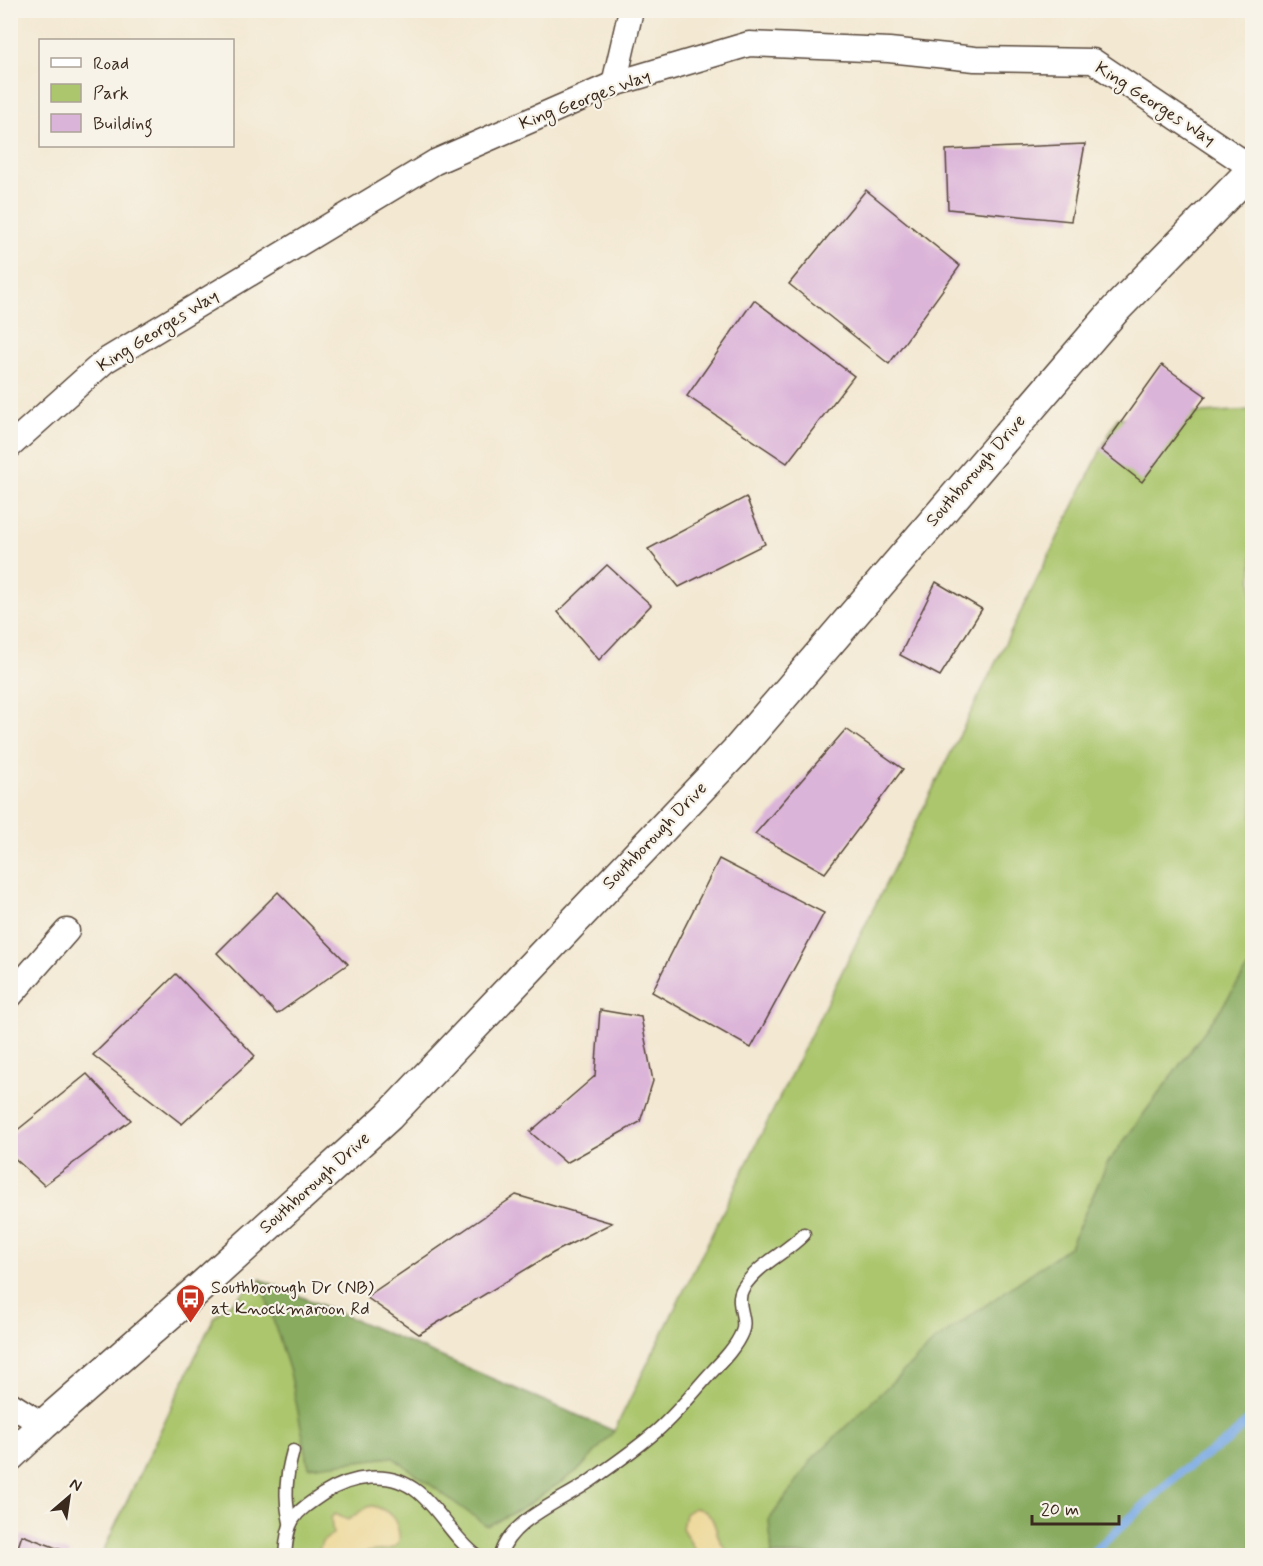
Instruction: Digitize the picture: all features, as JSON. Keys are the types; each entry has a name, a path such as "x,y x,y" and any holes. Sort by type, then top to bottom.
{"street":[{"path":"614,84 631,10"},
{"name":"King Georges Way","path":"10,446 105,361 435,162 614,84 749,45 889,50 975,59 1093,61 1252,169"},
{"name":"Southborough Drive","path":"10,1456 203,1285 397,1108 738,749 1115,310 1252,169"},
{"path":"10,996 67,931"},
{"path":"10,1404 43,1425"}],"lane":[{"path":"500,1556 505,1541 520,1526 594,1479 652,1435 684,1404 723,1360 740,1336 743,1329 739,1301 743,1289 770,1259 790,1247 804,1234"},
{"path":"290,1522 285,1504 286,1476 293,1451"},
{"path":"285,1556 286,1533 290,1522 298,1513 331,1489 357,1478 380,1477 416,1490 465,1547 477,1556"}],"green space":[{"path":"1252,410 1252,1555 101,1556 214,1317 260,1279 614,1431 1117,418"},
{"path":"1252,962 1252,1555 772,1555 769,1520 814,1457 936,1340 1070,1246 1107,1164 1220,1010"},
{"path":"260,1279 614,1431 580,1469 523,1508 487,1526 392,1457 309,1467 290,1372"}],"sand":[{"path":"373,1506 388,1513 396,1522 399,1536 398,1543 394,1547 358,1555 317,1555 322,1542 333,1534 331,1518 335,1514 348,1520 367,1507"},
{"path":"694,1508 708,1513 724,1547 736,1555 698,1555 682,1528 685,1514"}],"building":[{"path":"1085,144 1071,221 948,209 946,150"},
{"path":"866,190 960,266 889,364 789,284"},
{"path":"754,300 854,376 787,463 687,396"},
{"path":"1162,365 1206,396 1142,482 1101,450"},
{"path":"746,497 765,544 679,587 648,549"},
{"path":"607,565 651,605 599,660 558,612"},
{"path":"936,582 982,609 940,676 900,655"},
{"path":"846,729 903,769 825,873 755,834"},
{"path":"719,859 824,913 751,1048 652,992"},
{"path":"278,892 348,964 277,1014 217,953"},
{"path":"176,974 255,1056 182,1124 93,1055"},
{"path":"600,1010 641,1017 653,1081 640,1122 566,1163 530,1132 595,1076"},
{"path":"87,1074 131,1120 44,1185 10,1154 10,1136"},
{"path":"516,1195 612,1223 553,1253 419,1334 366,1297"},
{"path":"22,1535 70,1553 69,1556 15,1556"}],"waterway":[{"path":"1089,1556 1183,1470 1229,1440 1252,1417"}],"place":[{"name":"Southborough Dr (NB) at Knockmaroon Rd","path":"190,1324"}]}
